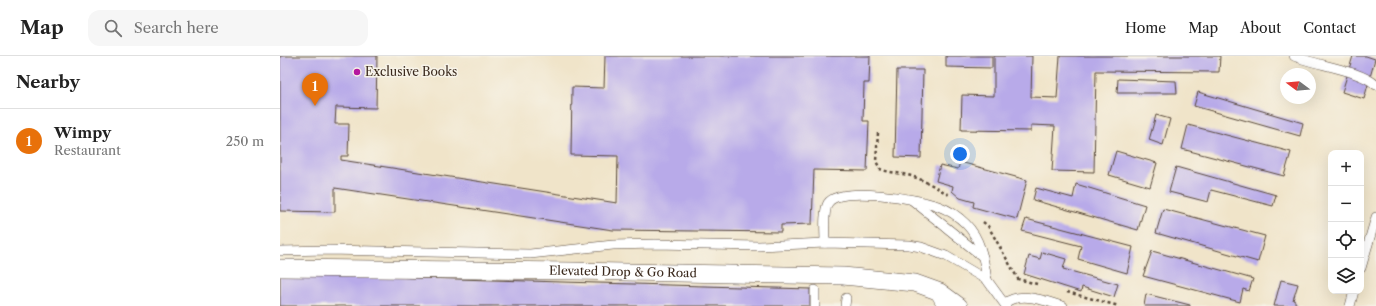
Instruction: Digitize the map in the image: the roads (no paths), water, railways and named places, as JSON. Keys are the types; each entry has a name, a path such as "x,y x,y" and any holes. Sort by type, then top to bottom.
{"street":[{"name":"Elevated Drop & Go Road","path":"280,268 573,270 843,276 915,283 933,288 959,306"}],"lane":[{"path":"1298,57 1355,74 1376,85"},
{"path":"825,243 826,209 834,198 864,194 924,201 939,206 958,216 967,225 975,236 983,257 987,280"},
{"path":"910,199 983,257"},
{"path":"1364,258 1376,217"},
{"path":"280,251 328,250 530,254 613,245 655,244 759,246 825,243 909,245 921,247 946,256 987,280 1005,304 1010,299 1026,297 1063,306"},
{"path":"933,288 942,306"},
{"path":"815,290 815,306"},
{"path":"1350,306 1353,294"}],"place":[{"name":"Exclusive Books","path":"357,72"},
{"name":"Wimpy","path":"315,106"}]}
